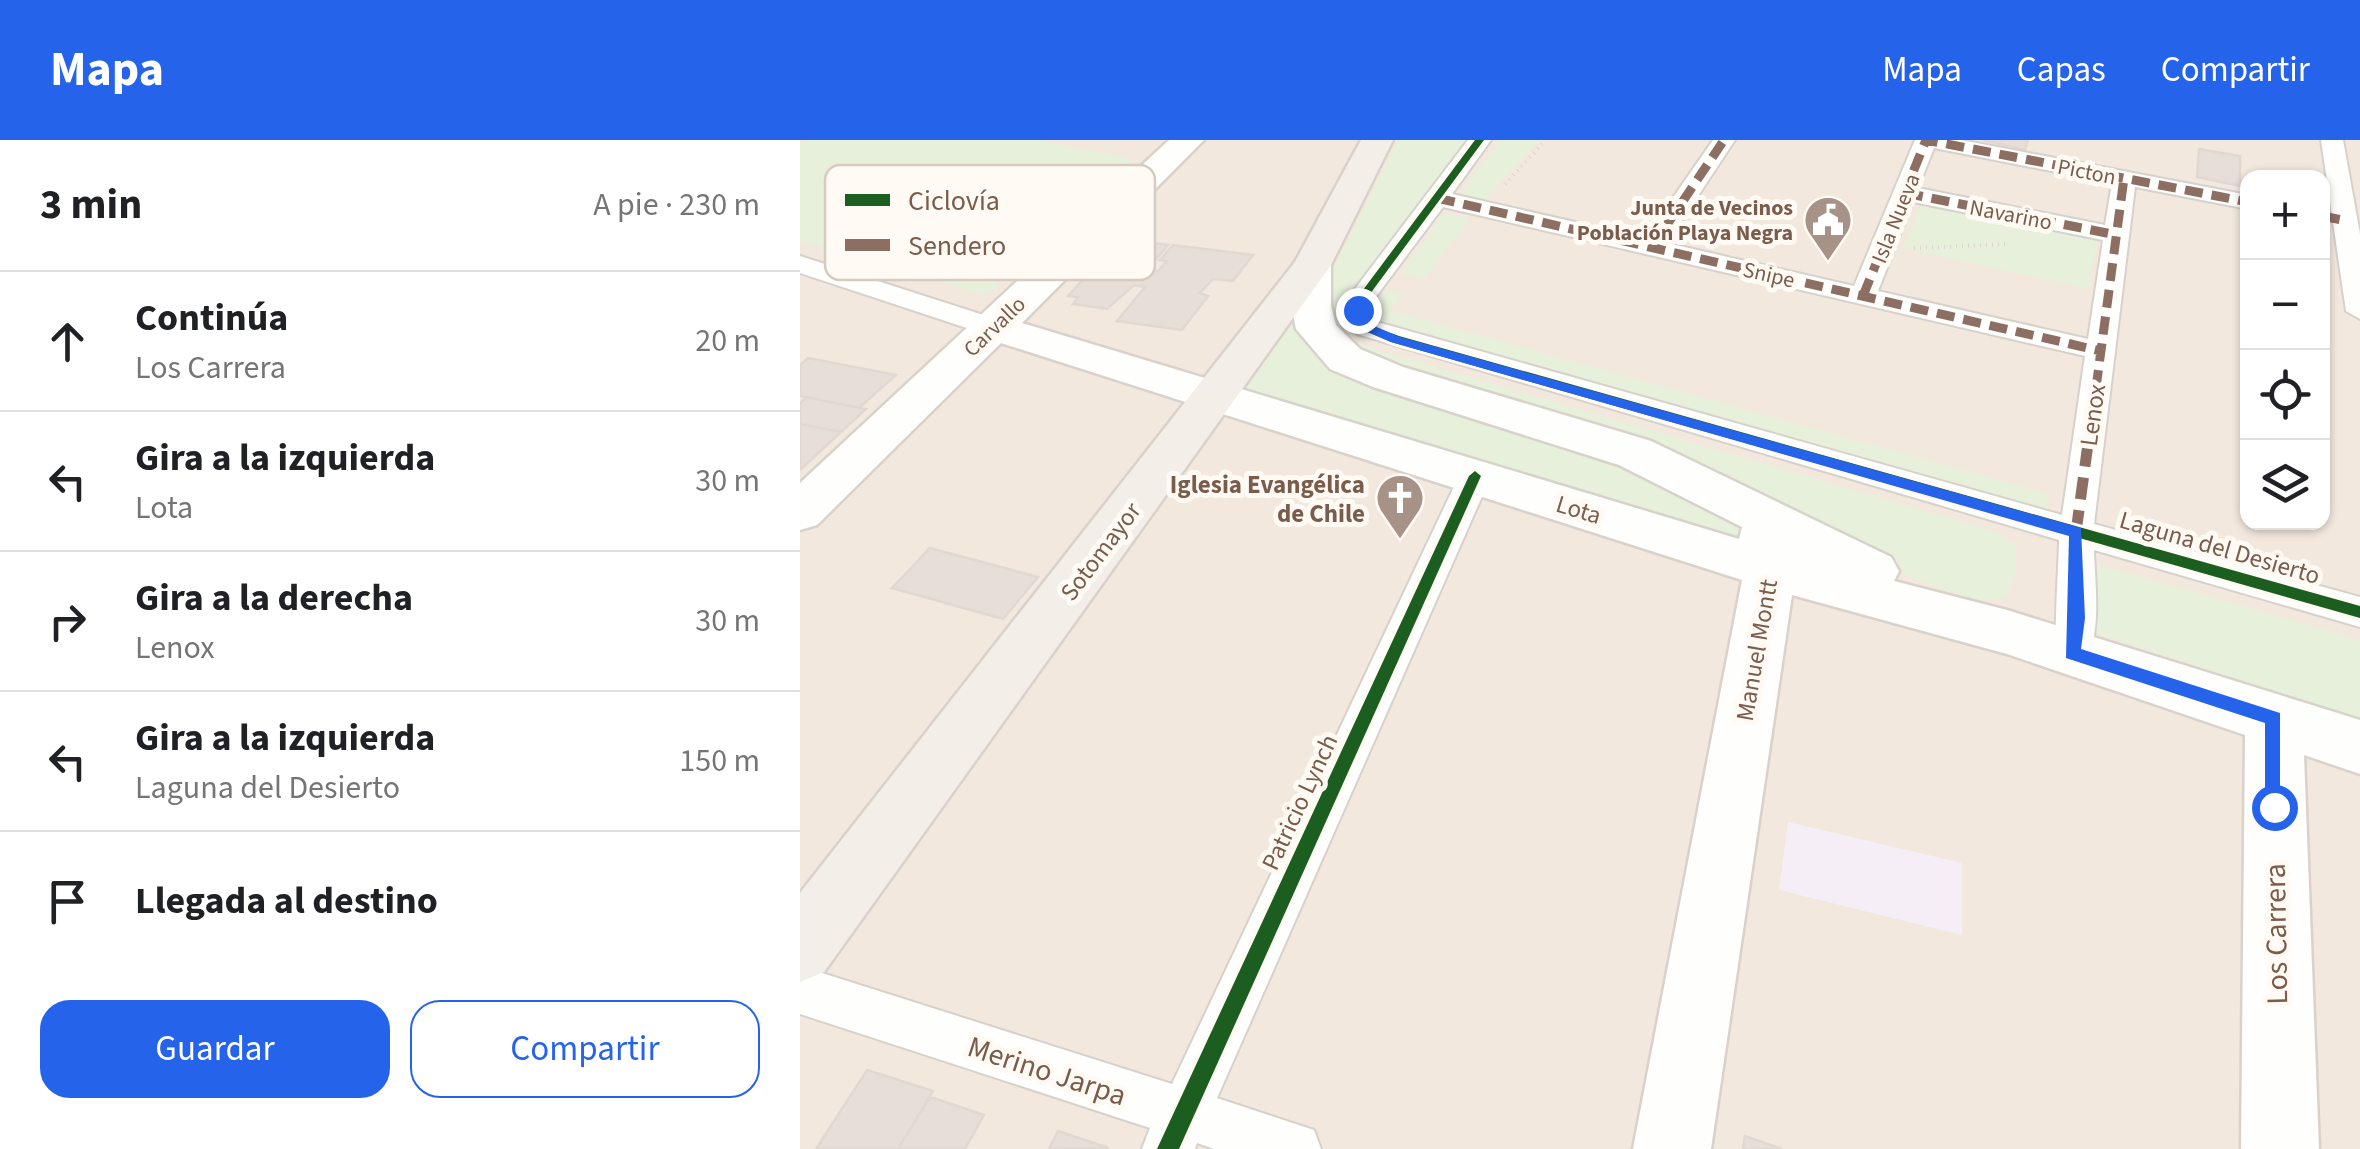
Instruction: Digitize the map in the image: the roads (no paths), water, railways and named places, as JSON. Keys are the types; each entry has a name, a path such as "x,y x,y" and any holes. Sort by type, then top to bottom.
{"main road":[{"name":"Carvallo","path":"1155,171 1188,140"},
{"name":"Sotomayor","path":"800,948 1312,265 1376,140"},
{"path":"1312,265 1312,306 1317,329 1345,358 1388,377 1635,453 1857,564 2006,632"},
{"name":"Carvallo","path":"800,512 1041,280"},
{"name":"Lota","path":"992,327 1770,569 2006,632 2360,746"},
{"name":"Manuel Montt","path":"1672,1149 1770,569 1762,532 1749,509"},
{"name":"Los Carrera","path":"2274,718 2280,1149"}],"street":[{"name":"Laguna del Desierto","path":"1480,140 1359,304 1359,319 1374,332 2360,612"},
{"path":"1652,248 1724,140"},
{"name":"Picton","path":"1926,140 2240,200"},
{"name":"Isla Nueva","path":"1863,296 1926,140"},
{"path":"2332,140 2335,218 2360,311"},
{"name":"Lenox","path":"2072,653 2077,618 2076,532 2124,178"},
{"name":"Navarino","path":"1905,193 2116,235"},
{"name":"Snipe","path":"1437,198 2101,350"},
{"name":"Lota","path":"801,265 825,273"},
{"name":"Lota","path":"847,280 992,327"},
{"name":"Patricio Lynch","path":"1176,1132 1475,476"},
{"name":"Merino Jarpa","path":"800,990 1176,1132 1294,1149"}],"place":[{"name":"Junta de Vecinos Población Playa Negra","path":"1828,262"},
{"name":"Iglesia Evangélica de Chile","path":"1400,540"}]}
